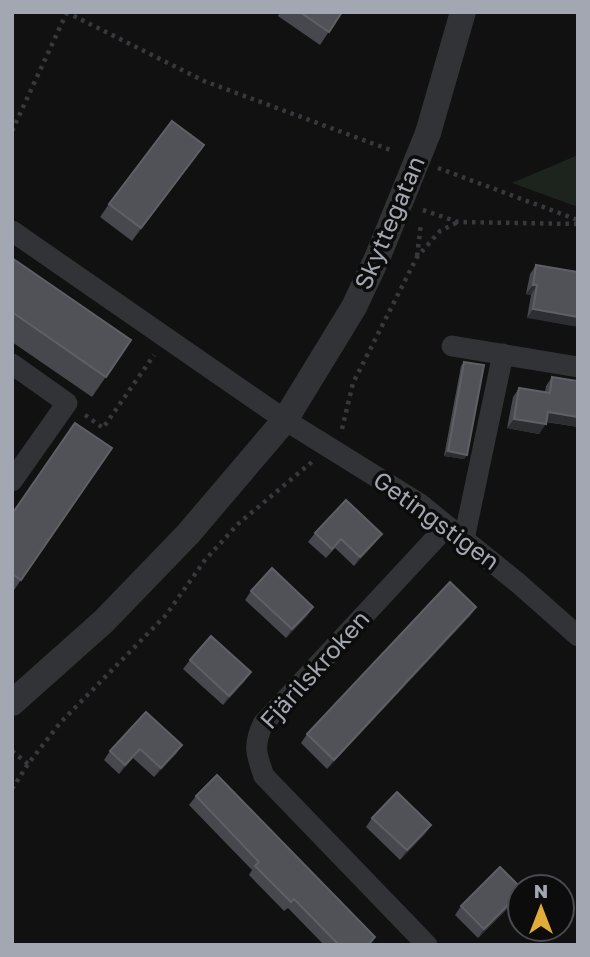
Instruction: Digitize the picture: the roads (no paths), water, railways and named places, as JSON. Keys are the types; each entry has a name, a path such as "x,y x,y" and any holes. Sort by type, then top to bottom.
{"street":[{"name":"Skyttegatan","path":"12,703 104,621 188,534 285,419 354,307 378,256 428,133 463,12"},
{"path":"12,231 285,419"},
{"path":"452,346 578,367"},
{"path":"464,539 503,354"},
{"path":"12,365 67,403 12,481"},
{"name":"Getingstigen","path":"285,419 420,504 578,636"},
{"name":"Fjärilskroken","path":"427,945 264,776 257,758 256,740 263,724 447,526"}]}
